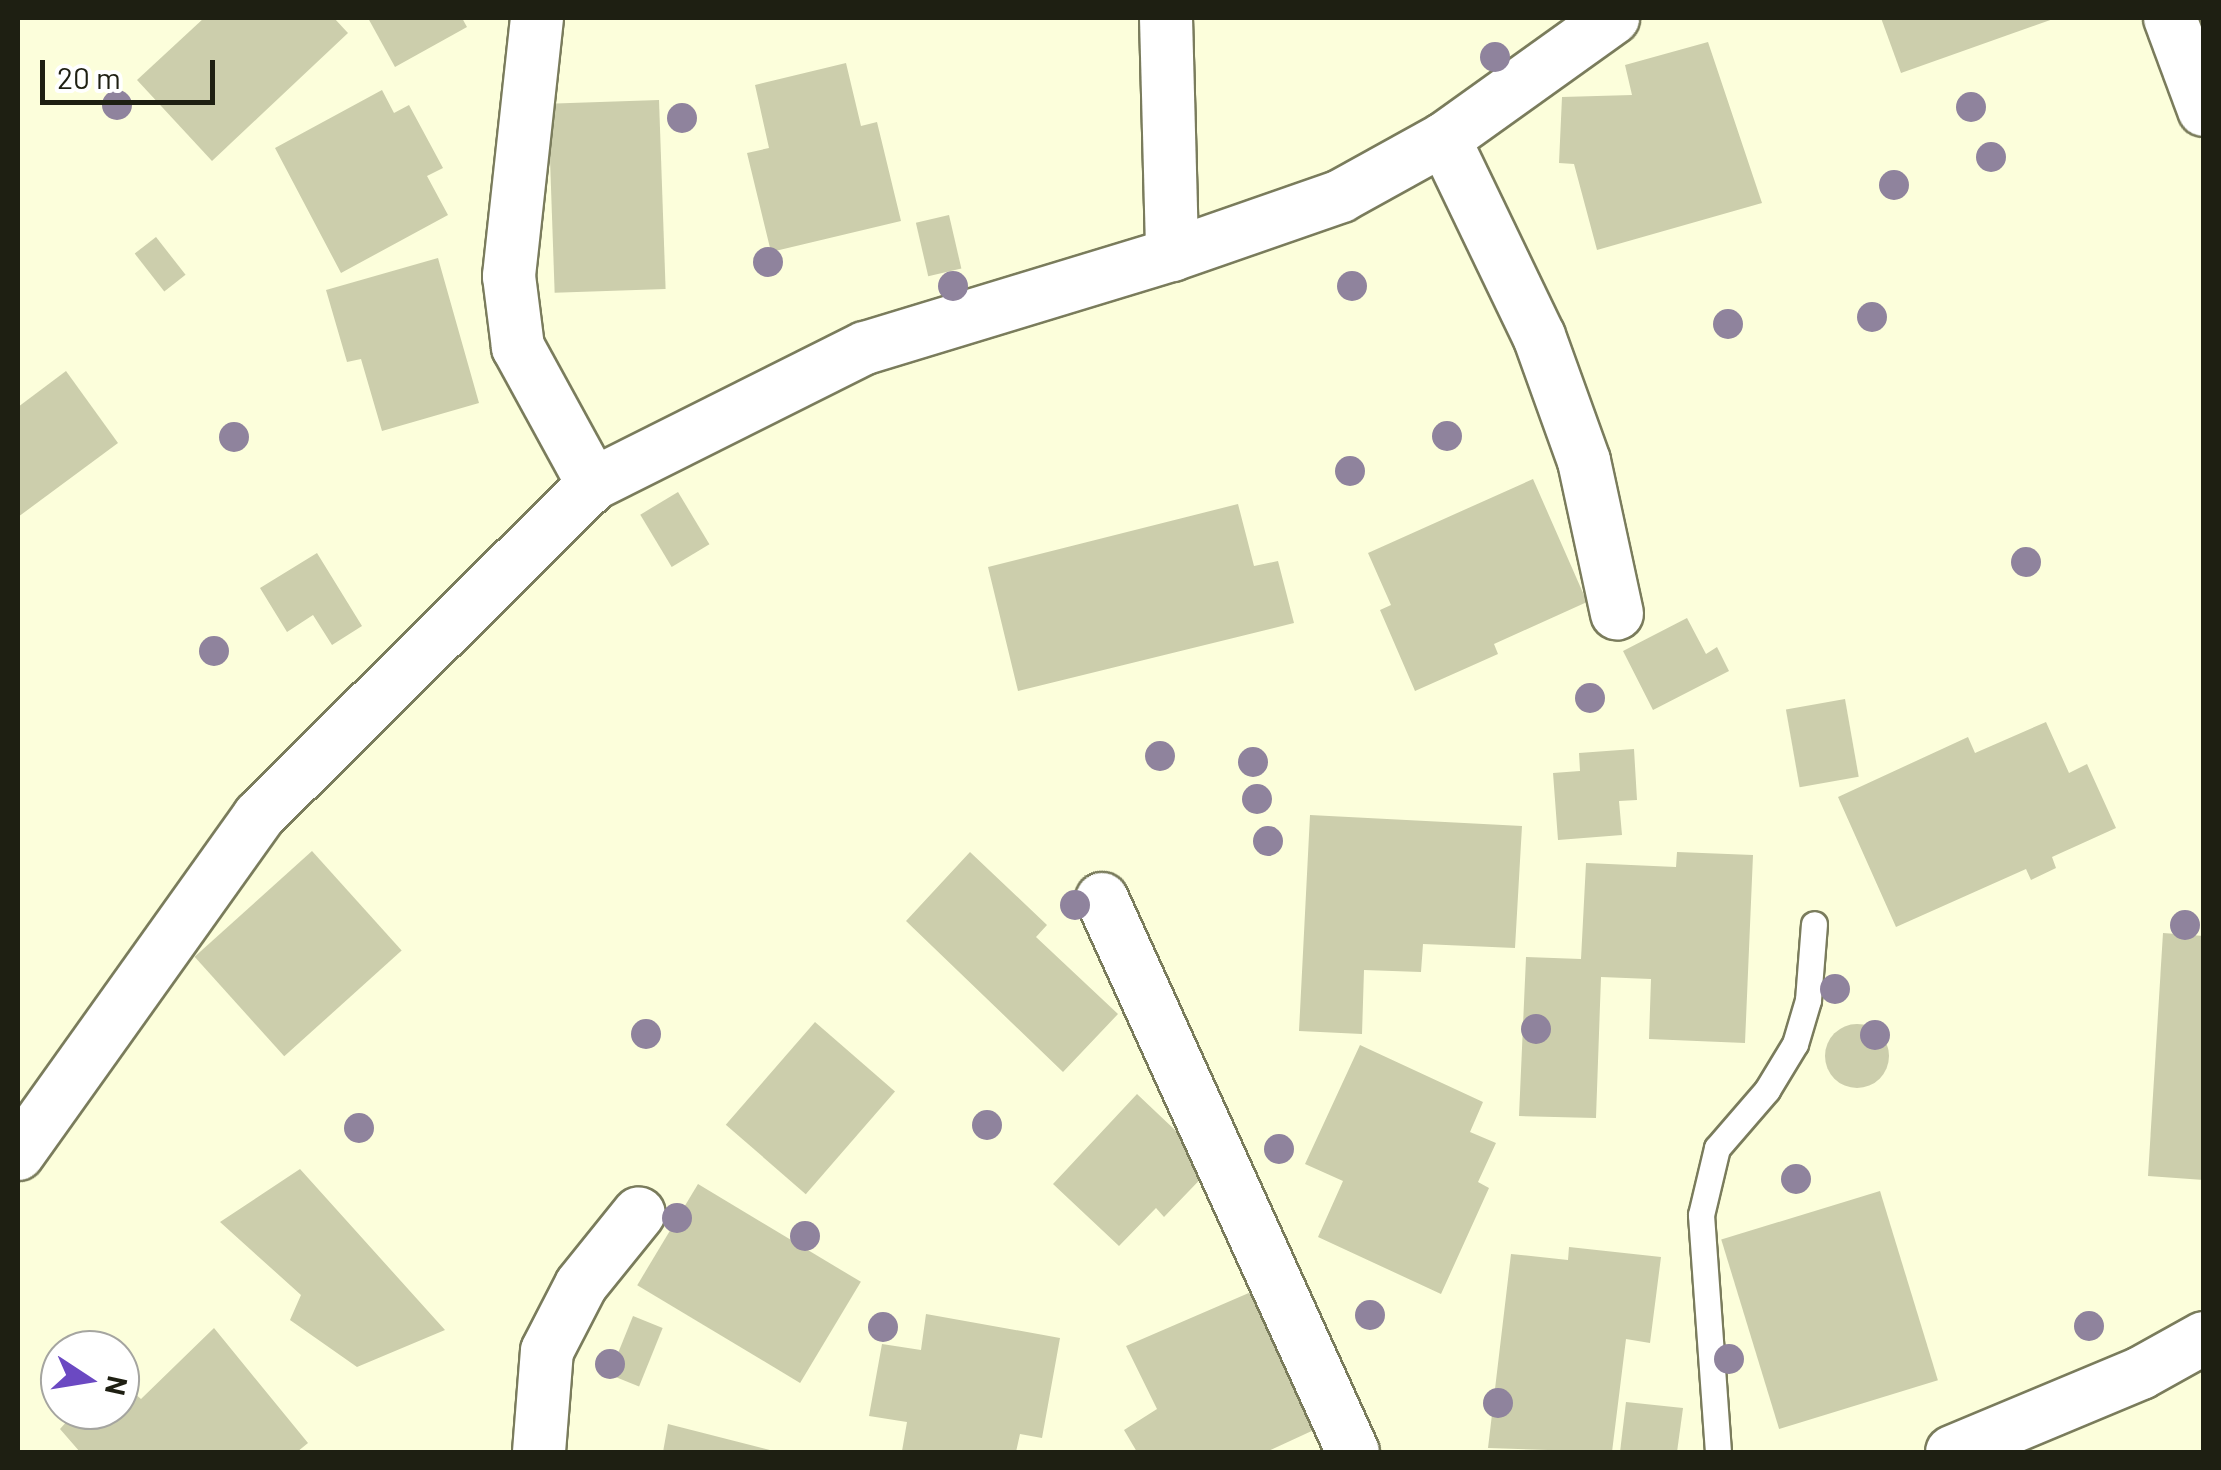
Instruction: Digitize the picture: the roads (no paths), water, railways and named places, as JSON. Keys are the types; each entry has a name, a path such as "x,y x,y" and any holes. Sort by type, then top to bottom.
{"street":[{"path":"537,18 510,276 518,348 593,484"},
{"path":"1166,18 1172,255"},
{"path":"18,1154 259,816 593,484 865,348 1172,255 1341,196 1444,139 1613,18"},
{"path":"2170,18 2204,110"},
{"path":"1444,139 1538,336 1584,461 1618,614"},
{"path":"1102,899 1353,1452"},
{"path":"539,1452 546,1351 581,1285 639,1213"},
{"path":"1952,1452 2141,1373 2204,1338"}],"lane":[{"path":"1718,1452 1701,1215 1717,1148 1767,1090 1794,1044 1808,1000 1814,924"}]}
